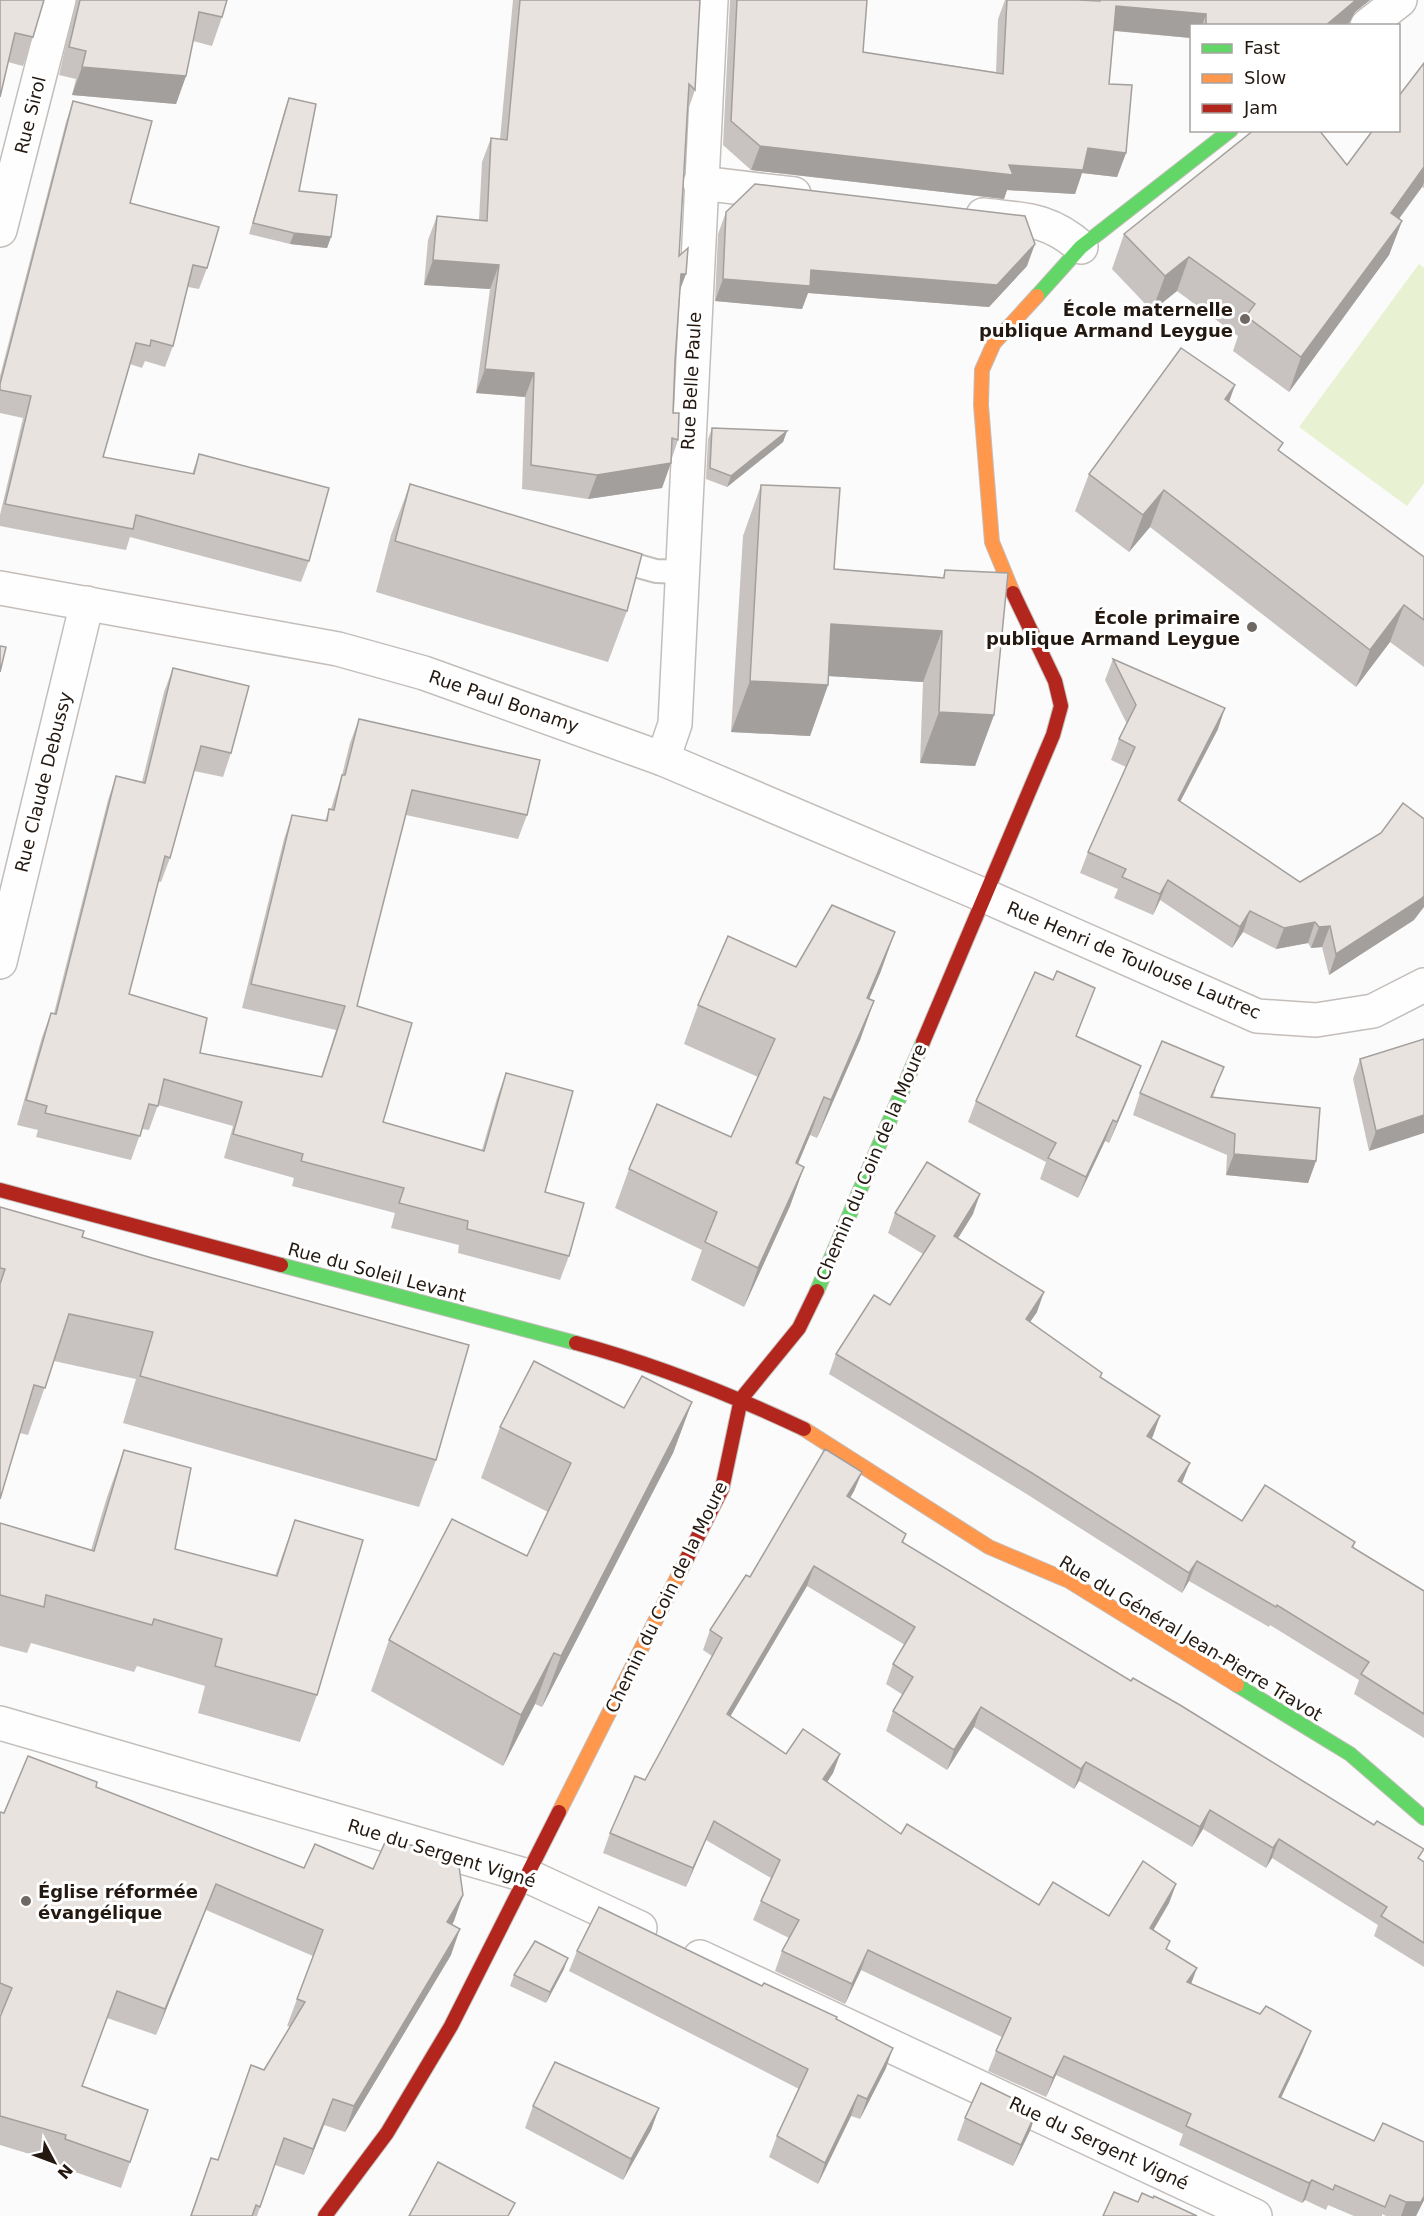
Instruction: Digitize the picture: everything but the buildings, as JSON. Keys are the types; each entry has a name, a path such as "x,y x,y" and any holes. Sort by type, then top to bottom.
{"street":[{"name":"Rue Sirol","path":"0,230 59,0"},
{"name":"Rue Belle Paule","path":"663,759 675,724 700,183 711,0"},
{"path":"1370,24 1400,0"},
{"name":"Chemin du Coin de la Moure","path":"325,2216 387,2133 451,2026 722,1489 741,1399 799,1328 811,1306 983,895 1053,735 1061,706 1055,681 1003,571 992,542 981,405 982,370 994,343 1081,247 1228,132"},
{"path":"700,183 830,198"},
{"path":"959,213 1029,221 1061,230 1081,247"},
{"name":"Rue Paul Bonamy","path":"0,588 359,655 424,673 663,759 983,895"},
{"name":"Rue Claude Debussy","path":"0,962 87,603"},
{"name":"Rue Henri de Toulouse Lautrec","path":"983,895 1257,1016 1316,1020 1373,1011 1424,985"},
{"name":"Rue du Soleil Levant","path":"0,1191 612,1353 741,1399"},
{"name":"Rue du Général Jean-Pierre Travot","path":"741,1399 817,1435 989,1547 1069,1581 1350,1754 1424,1818"},
{"name":"Rue du Sergent Vigné","path":"0,1723 528,1876 1255,2216"}],"lane":[{"path":"592,554 656,571 682,572"}],"green space":[{"path":"1419,264 1424,268 1424,483 1407,506 1299,427"}],"traffic: fast":[{"path":"1037,296 1081,247 1228,132"},
{"path":"817,1291 923,1042"},
{"path":"281,1265 576,1343"},
{"path":"1237,1685 1350,1754 1424,1818"}],"traffic: slow":[{"path":"1013,593 992,542 981,405 982,370 994,343 1037,296"},
{"path":"804,1429 989,1547 1069,1581 1237,1685"},
{"path":"559,1812 687,1558"}],"traffic: jam":[{"path":"923,1042 1053,735 1061,706 1055,681 1013,593"},
{"path":"0,1190 281,1265"},
{"path":"687,1558 722,1489 741,1399 799,1328 817,1291"},
{"path":"576,1343 634,1360 692,1381 804,1429"},
{"path":"325,2216 387,2133 451,2026 559,1812"}],"place":[{"name":"École maternelle publique Armand Leygue","path":"1245,319"},
{"name":"École primaire publique Armand Leygue","path":"1252,627"},
{"name":"Église réformée évangélique","path":"26,1901"}]}
